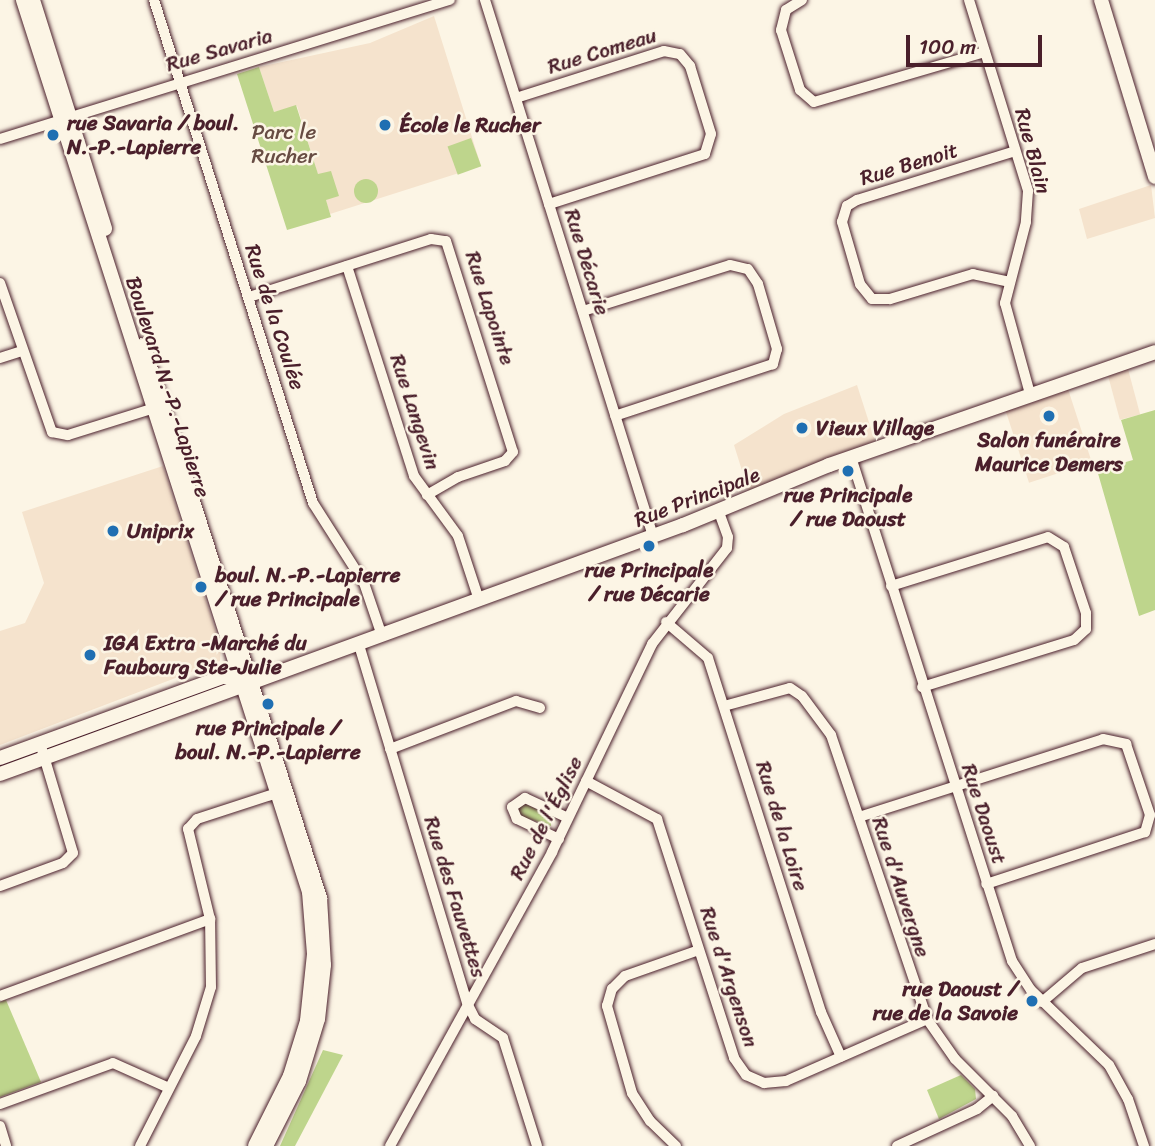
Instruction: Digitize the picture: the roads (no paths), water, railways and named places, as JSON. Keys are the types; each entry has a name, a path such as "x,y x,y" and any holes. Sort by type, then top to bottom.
{"street":[{"name":"Boulevard N.-P.-Lapierre","path":"23,0 64,118 245,680 320,898 324,979 309,1055 267,1146"},
{"name":"Boulevard N.-P.-Lapierre","path":"33,0 64,118"},
{"name":"Rue de la Coulée","path":"154,0 316,510 363,583 382,636"},
{"name":"Rue Savaria","path":"0,139 450,0"},
{"name":"Rue Décarie","path":"485,0 653,536"},
{"path":"802,0 786,10 781,30 800,90 814,102 985,52"},
{"name":"Rue Blain","path":"969,0 1016,151 1029,207 1010,282 1006,317 1030,394"},
{"path":"1101,0 1153,167"},
{"name":"Rue Comeau","path":"516,98 664,51 680,54 690,66 711,134 705,154 549,204"},
{"name":"Rue Benoit","path":"1010,282 973,274 890,299 873,299 860,284 842,222 847,206 857,200 1016,151"},
{"name":"Rue Lapointe","path":"249,297 431,239 446,241 450,246 513,452 505,461 466,473 428,495"},
{"path":"583,311 730,265 748,269 758,284 777,349 773,364 615,416"},
{"name":"Rue Langevin","path":"347,266 414,476 458,536 479,600"},
{"path":"0,283 46,424 54,434 68,435 158,407"},
{"path":"0,358 22,351"},
{"name":"Rue Principale","path":"0,774 43,752 245,680 359,645 719,512 851,457 1155,352"},
{"name":"Rue Daoust","path":"851,457 922,687 1015,968 1042,1002 1083,1035 1109,1065 1128,1099 1144,1146"},
{"name":"Rue de l'Église","path":"390,1146 559,839 667,622 727,548 728,537 719,512"},
{"path":"891,586 1048,537 1064,547 1086,612 1088,625 1074,640 922,687"},
{"name":"Rue de la Loire","path":"667,622 707,655 818,1002 841,1057"},
{"name":"Rue des Fauvettes","path":"359,645 468,1005 475,1018 503,1038 537,1146"},
{"name":"Rue d'Auvergne","path":"724,706 781,689 799,693 836,744 927,1019 955,1059 993,1096 1030,1146"},
{"path":"390,748 516,701 540,708"},
{"path":"859,817 1103,739 1120,740 1130,752 1151,819 1145,832 986,884"},
{"path":"0,887 63,863 73,853 43,752"},
{"name":"Rue Principale","path":"0,758 43,752"},
{"name":"Rue d'Argenson","path":"586,781 657,819 734,1058 746,1075 778,1084 927,1019"},
{"name":"Boulevard N.-P.-Lapierre","path":"255,1146 294,1067 313,978 309,892 282,791"},
{"path":"139,1146 199,1030 209,994 210,919 188,829 197,819 282,791"},
{"path":"559,839 517,819 512,807 521,799 529,799 568,818"},
{"path":"0,996 210,919"},
{"path":"1042,1002 1082,968 1155,944"},
{"path":"676,1146 650,1121 632,1093 607,1006 612,989 625,976 699,950"},
{"path":"0,1104 113,1063 169,1088"},
{"path":"897,1146 977,1110 993,1096"},
{"path":"0,1126 6,1146"}],"place":[{"name":"École le Rucher","path":"385,125"},
{"name":"rue Savaria / boul. N.-P.-Lapierre","path":"53,135"},
{"name":"Salon funéraire Maurice Demers","path":"1049,416"},
{"name":"Vieux Village","path":"802,428"},
{"name":"rue Principale / rue Daoust","path":"848,471"},
{"name":"Uniprix","path":"113,531"},
{"name":"rue Principale / rue Décarie","path":"649,546"},
{"name":"boul. N.-P.-Lapierre / rue Principale","path":"201,587"},
{"name":"IGA Extra -Marché du Faubourg Ste-Julie","path":"90,655"},
{"name":"rue Principale / boul. N.-P.-Lapierre","path":"268,704"},
{"name":"rue Daoust / rue de la Savoie","path":"1032,1001"}],"park label":[{"name":"Parc le Rucher","path":"284,144"}]}
